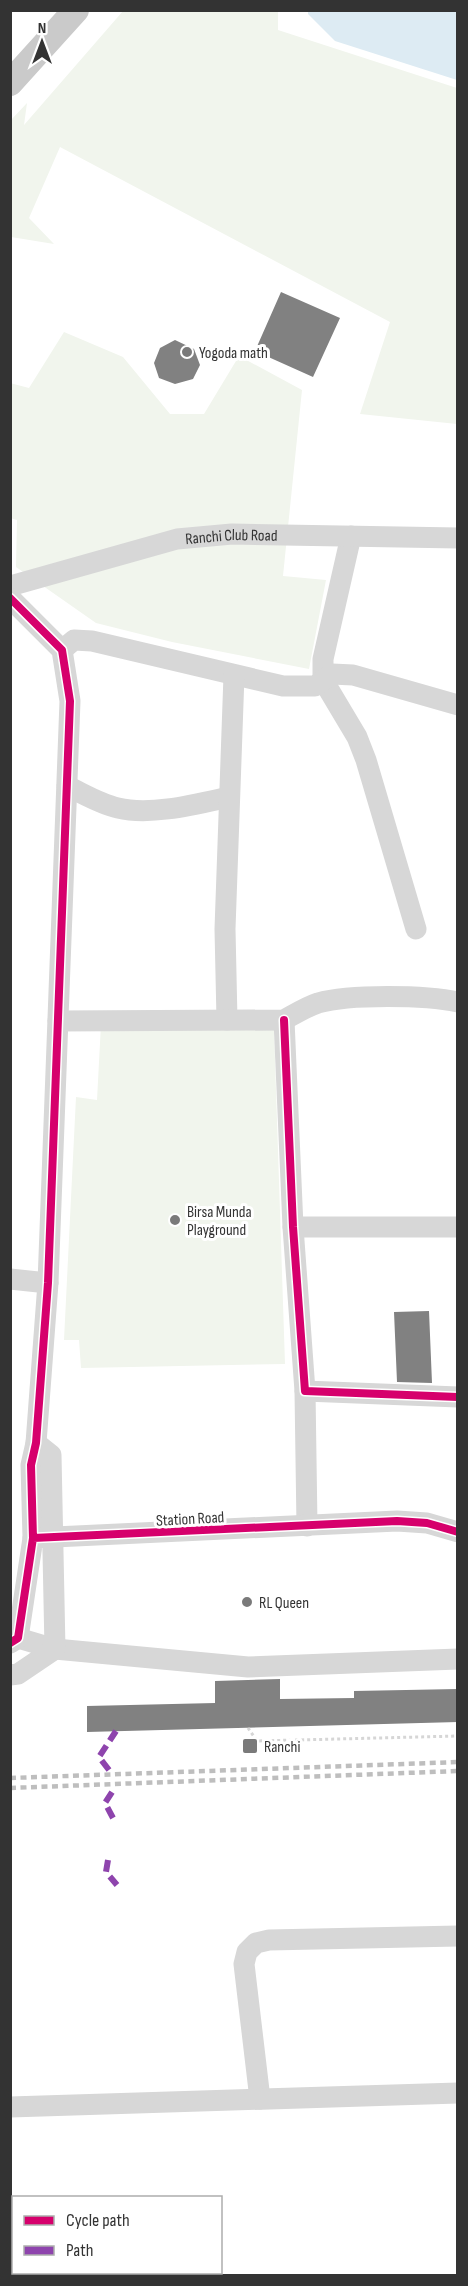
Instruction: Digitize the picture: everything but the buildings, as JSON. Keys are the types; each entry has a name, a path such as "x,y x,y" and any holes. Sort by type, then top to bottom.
{"main road":[{"path":"10,83 76,10"}],"street":[{"name":"Ranchi Club Road","path":"10,586 177,539 232,534 458,538"},
{"path":"351,536 323,659 323,681 357,737 366,760 416,929"},
{"path":"10,598 62,650 70,701 48,1283 36,1443 31,1466 33,1538 14,1641 55,1648 248,1667 458,1659"},
{"path":"62,650 74,640 92,641 283,686 315,686 332,674 353,675 458,705"},
{"path":"227,1020 225,929 234,675"},
{"path":"67,786 120,809 148,810 196,805 229,797"},
{"path":"58,1021 284,1020 305,1008 335,1000 374,997 458,1002"},
{"path":"284,1020 293,1227 305,1391 307,1526"},
{"path":"293,1227 458,1227"},
{"path":"10,1279 48,1283"},
{"path":"305,1391 458,1396"},
{"path":"36,1443 51,1455 55,1648"},
{"name":"Station Road","path":"33,1538 397,1521 427,1523 458,1532"},
{"path":"10,1675 18,1674 55,1648"},
{"path":"260,2099 244,1965 247,1952 256,1943 290,1938 458,1936"},
{"path":"10,2107 458,2093"}],"path":[{"path":"248,1728 257,1741 458,1736"}],"shaded area":[{"path":"123,11 278,11 278,30 457,88 457,424 360,414 390,322 60,147 29,218 54,244 11,237 11,120 27,103 24,125"},
{"path":"308,11 457,11 457,80 335,41 308,14"},
{"path":"64,332 123,357 170,414 204,414 239,356 302,390 283,576 326,580 309,669 172,642 96,623 16,567 17,520 10,518 10,383 29,388"},
{"name":"Birsa Munda Playground","path":"101,1024 274,1029 285,1364 81,1368 79,1340 64,1340 76,1097 97,1100"}],"railway":[{"path":"10,1778 458,1762"},
{"path":"10,1788 458,1771"}],"marked path":[{"path":"109,1770 99,1757 116,1731"},
{"path":"113,1818 105,1803 114,1789"},
{"path":"108,1860 106,1872 117,1885"}],"cycle path":[{"path":"10,598 62,650 70,701 48,1283 36,1443 31,1465 33,1538"},
{"path":"284,1020 293,1227 305,1391 458,1397"},
{"path":"10,1643 18,1638 33,1538 397,1521 427,1523 458,1532"}],"place":[{"name":"Yogoda math","path":"187,352"},
{"name":"Birsa Munda Playground","path":"175,1220"},
{"name":"RL Queen","path":"247,1602"},
{"name":"Ranchi","path":"250,1746"}]}
